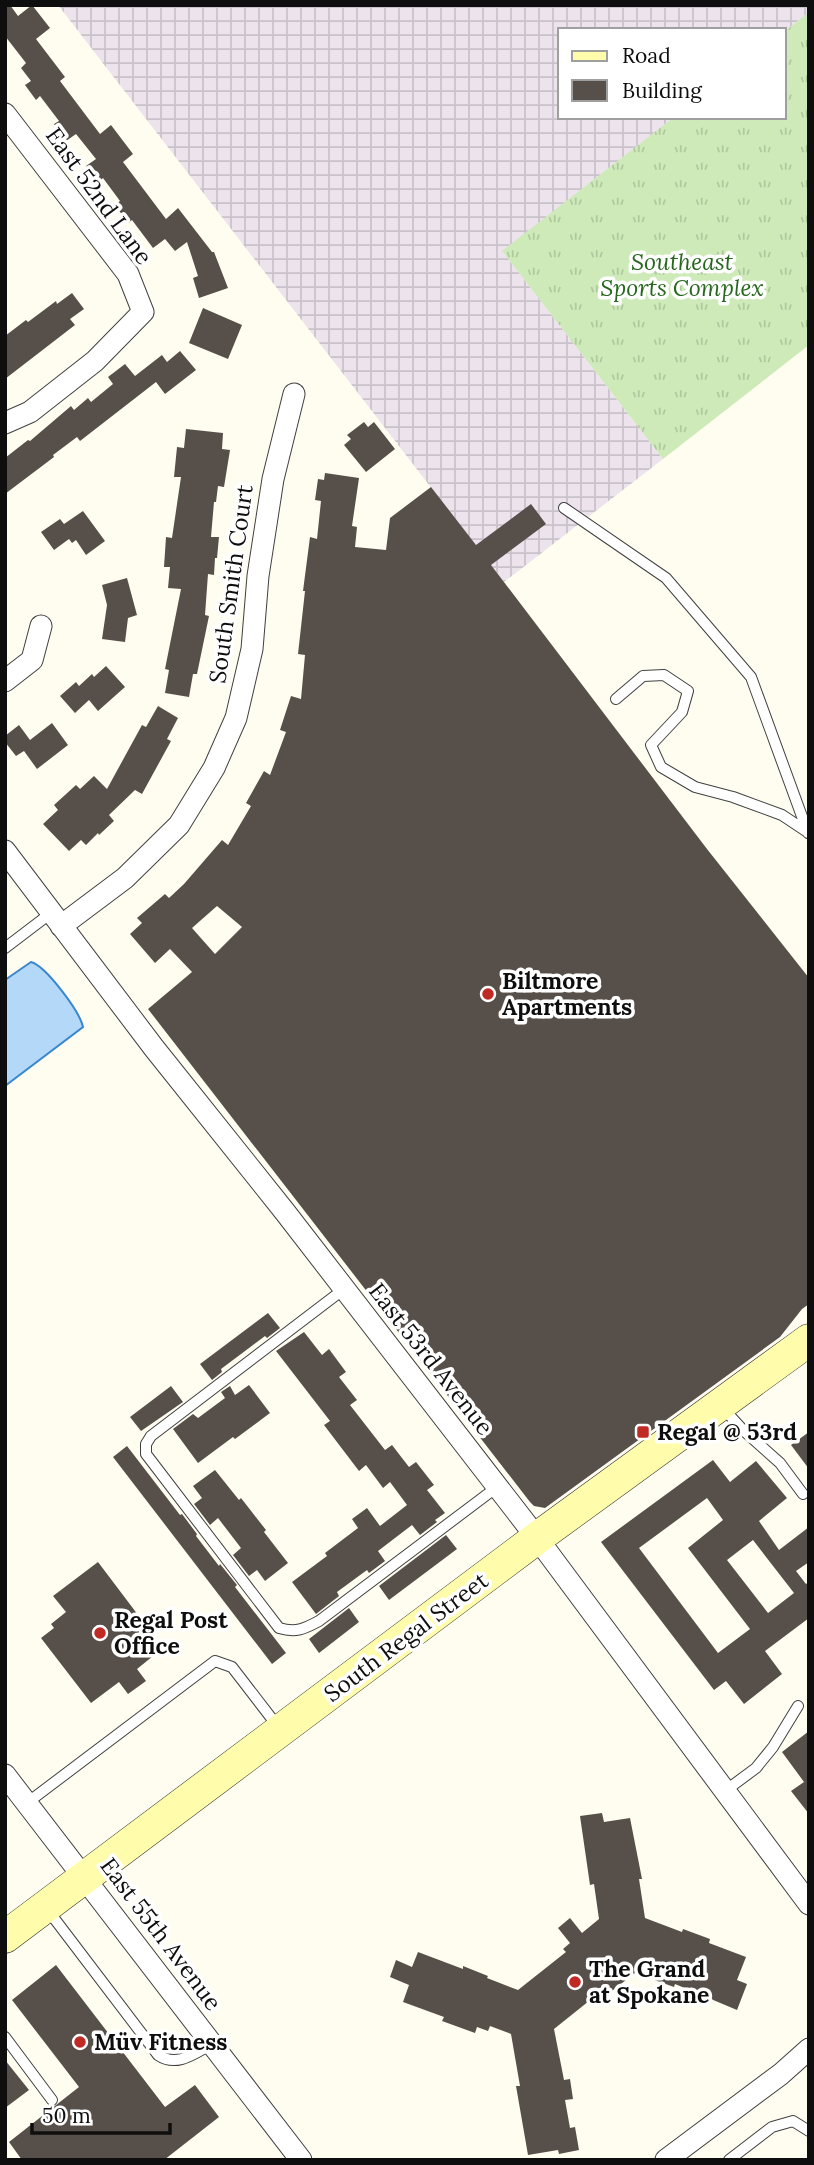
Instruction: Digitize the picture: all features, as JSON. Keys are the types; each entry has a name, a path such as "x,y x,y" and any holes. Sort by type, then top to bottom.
{"main road":[{"name":"South Regal Street","path":"5,1937 537,1538 809,1340"}],"street":[{"name":"East 52nd Lane","path":"5,114 128,274 143,313 95,361 30,412 5,423"},
{"name":"South Smith Court","path":"56,919 125,878 179,825 214,768 236,718 252,649 258,576 273,479 294,394"},
{"path":"5,681 32,660 41,626"},
{"name":"East 53rd Avenue","path":"5,851 537,1538 809,1904"},
{"name":"East 55th Avenue","path":"5,1774 301,2160"},
{"path":"666,2160 781,2074 809,2049"}],"lane":[{"path":"564,508 666,578 751,677 808,833"},
{"path":"616,699 643,676 664,675 688,691 682,712 651,745 661,767 695,787 733,797 782,815 808,833"},
{"path":"5,948 56,919"},
{"path":"344,1289 151,1436 146,1444 146,1454 279,1628 291,1632 306,1628 497,1487"},
{"path":"720,1405 780,1463 803,1494"},
{"path":"27,1803 215,1661 232,1667 281,1731"},
{"path":"725,1791 756,1768 773,1747 798,1706"},
{"path":"45,1907 158,2055 165,2060 183,2060 212,2044"},
{"path":"5,2036 52,2099"},
{"path":"729,2160 772,2127 793,2121 809,2132"}],"shaded area":[{"path":"58,5 809,6 809,12 786,30 786,28 558,28 558,119 671,119 503,252 663,459 504,582"}],"green space":[{"name":"Southeast Sports Complex","path":"809,12 809,345 663,459 502,251 671,119 786,119 786,30"}],"water":[{"path":"31,962 62,990 83,1027 5,1086 5,980"}],"building":[{"path":"5,5 10,5 18,16 32,5 50,28 36,39 65,77 60,81 100,134 111,125 133,154 123,162 166,219 178,208 214,252 228,288 199,298 193,278 198,276 187,242 175,251 165,239 153,248 132,220 128,223 115,205 120,201 103,178 99,182 86,166 96,159 76,134 66,141 54,124 59,121 40,96 36,100 25,85 31,81 21,68 26,63 5,36"},
{"path":"72,293 84,309 70,319 75,325 5,379 5,336 26,320 28,322 56,301 57,304"},
{"path":"203,308 242,325 228,359 189,343"},
{"path":"180,351 196,370 165,394 156,382 80,441 77,437 5,494 5,458 30,441 71,406 74,410 88,398 91,402 113,384 108,377 125,364 135,376 162,355 167,362"},
{"path":"364,422 368,427 374,422 395,449 366,472 344,445 351,439 347,435"},
{"path":"186,429 223,433 222,449 230,450 224,487 218,486 214,502 211,537 219,537 217,558 214,575 208,574 205,615 209,616 197,674 193,674 189,697 165,693 169,670 165,669 181,589 168,588 170,567 164,567 166,537 172,538 181,477 174,477 177,447 184,448"},
{"name":"Biltmore Apartments","path":"325,473 359,478 352,526 357,527 355,547 386,550 390,518 431,487 476,545 531,504 546,524 491,565 707,849 809,978 809,1304 780,1337 545,1508 534,1506 530,1502 148,1009 192,972 170,949 155,963 130,934 142,923 137,918 165,894 169,898 222,840 228,845 251,806 246,803 264,771 270,775 286,732 280,730 291,696 301,699 305,655 298,654 303,591 310,537 317,539 321,501 315,500 318,479 324,480","holes":["217,906 242,927 215,954 192,928"]},
{"path":"83,511 105,541 86,555 76,540 72,543 69,539 54,550 41,532 60,519 64,524"},
{"path":"127,578 137,615 128,618 125,642 102,639 107,605 102,585"},
{"path":"106,666 125,687 98,711 89,700 75,713 60,696 76,682 79,686"},
{"path":"158,706 178,718 167,739 171,741 142,794 135,790 109,815 114,821 99,835 98,833 86,845 81,840 69,851 43,824 58,810 54,805 76,785 80,789 94,776 107,789 142,725 146,727"},
{"path":"52,723 68,745 37,769 24,751 16,756 5,742 5,736 19,725 30,740"},
{"path":"268,1313 280,1328 221,1369 222,1372 212,1380 200,1364"},
{"path":"304,1332 322,1355 329,1349 346,1372 339,1377 357,1400 350,1405 385,1450 392,1445 409,1467 416,1462 434,1485 427,1490 445,1513 420,1535 412,1525 378,1551 385,1561 369,1573 367,1570 337,1592 339,1596 316,1614 292,1582 358,1528 352,1519 367,1508 380,1526 407,1505 390,1482 383,1488 366,1465 359,1471 324,1425 330,1421 276,1351"},
{"path":"249,1385 270,1413 198,1463 173,1429 193,1414 198,1418 225,1398 221,1392 230,1386 235,1395"},
{"path":"171,1386 183,1402 141,1431 130,1417"},
{"path":"809,1432 809,1469 791,1445"},
{"path":"127,1446 180,1515 182,1514 219,1566 220,1564 237,1585 235,1587 286,1653 272,1664 113,1457"},
{"path":"713,1460 730,1482 756,1461 787,1498 759,1521 779,1550 809,1527 809,1562 796,1571 806,1584 809,1582 809,1618 765,1651 782,1674 744,1704 726,1681 714,1690 601,1542","holes":["707,1498 723,1520 688,1548 750,1629 718,1653 639,1548","753,1540 794,1593 768,1613 727,1560"]},
{"path":"215,1470 239,1500 241,1498 288,1563 265,1581 257,1570 249,1576 233,1555 241,1548 218,1518 210,1525 194,1504 202,1498 193,1486"},
{"path":"446,1535 457,1549 389,1600 379,1586"},
{"name":"Regal Post Office","path":"98,1562 163,1648 137,1669 146,1681 128,1694 119,1682 91,1703 41,1638 54,1628 51,1624 66,1612 53,1596"},
{"path":"349,1608 359,1622 319,1653 309,1639"},
{"path":"809,1731 809,1814 791,1791 804,1782 782,1752"},
{"name":"The Grand at Spokane","path":"602,1813 604,1822 630,1818 642,1879 639,1879 645,1918 710,1939 709,1943 746,1957 737,1980 747,1984 737,2010 675,1984 674,1987 635,1973 603,1998 599,1993 554,2029 564,2080 570,2079 573,2099 565,2100 570,2128 575,2127 579,2150 528,2155 516,2086 520,2086 511,2034 490,2026 488,2031 477,2027 475,2033 442,2021 444,2017 403,2002 409,1985 390,1977 396,1960 412,1967 418,1952 463,1969 463,1966 518,1990 566,1952 563,1949 570,1943 558,1928 570,1918 582,1933 599,1919 594,1884 590,1885 580,1816"},
{"name":"Müv Fitness","path":"56,1965 165,2107 195,2085 219,2117 164,2160 22,2160 9,2142 79,2087 12,2000"},
{"path":"5,2060 29,2090 5,2108"}],"place":[{"name":"Biltmore Apartments","path":"488,994"},
{"name":"Regal @ 53rd","path":"643,1432"},
{"name":"Regal Post Office","path":"100,1633"},
{"name":"The Grand at Spokane","path":"575,1982"},
{"name":"Müv Fitness","path":"80,2042"}]}
